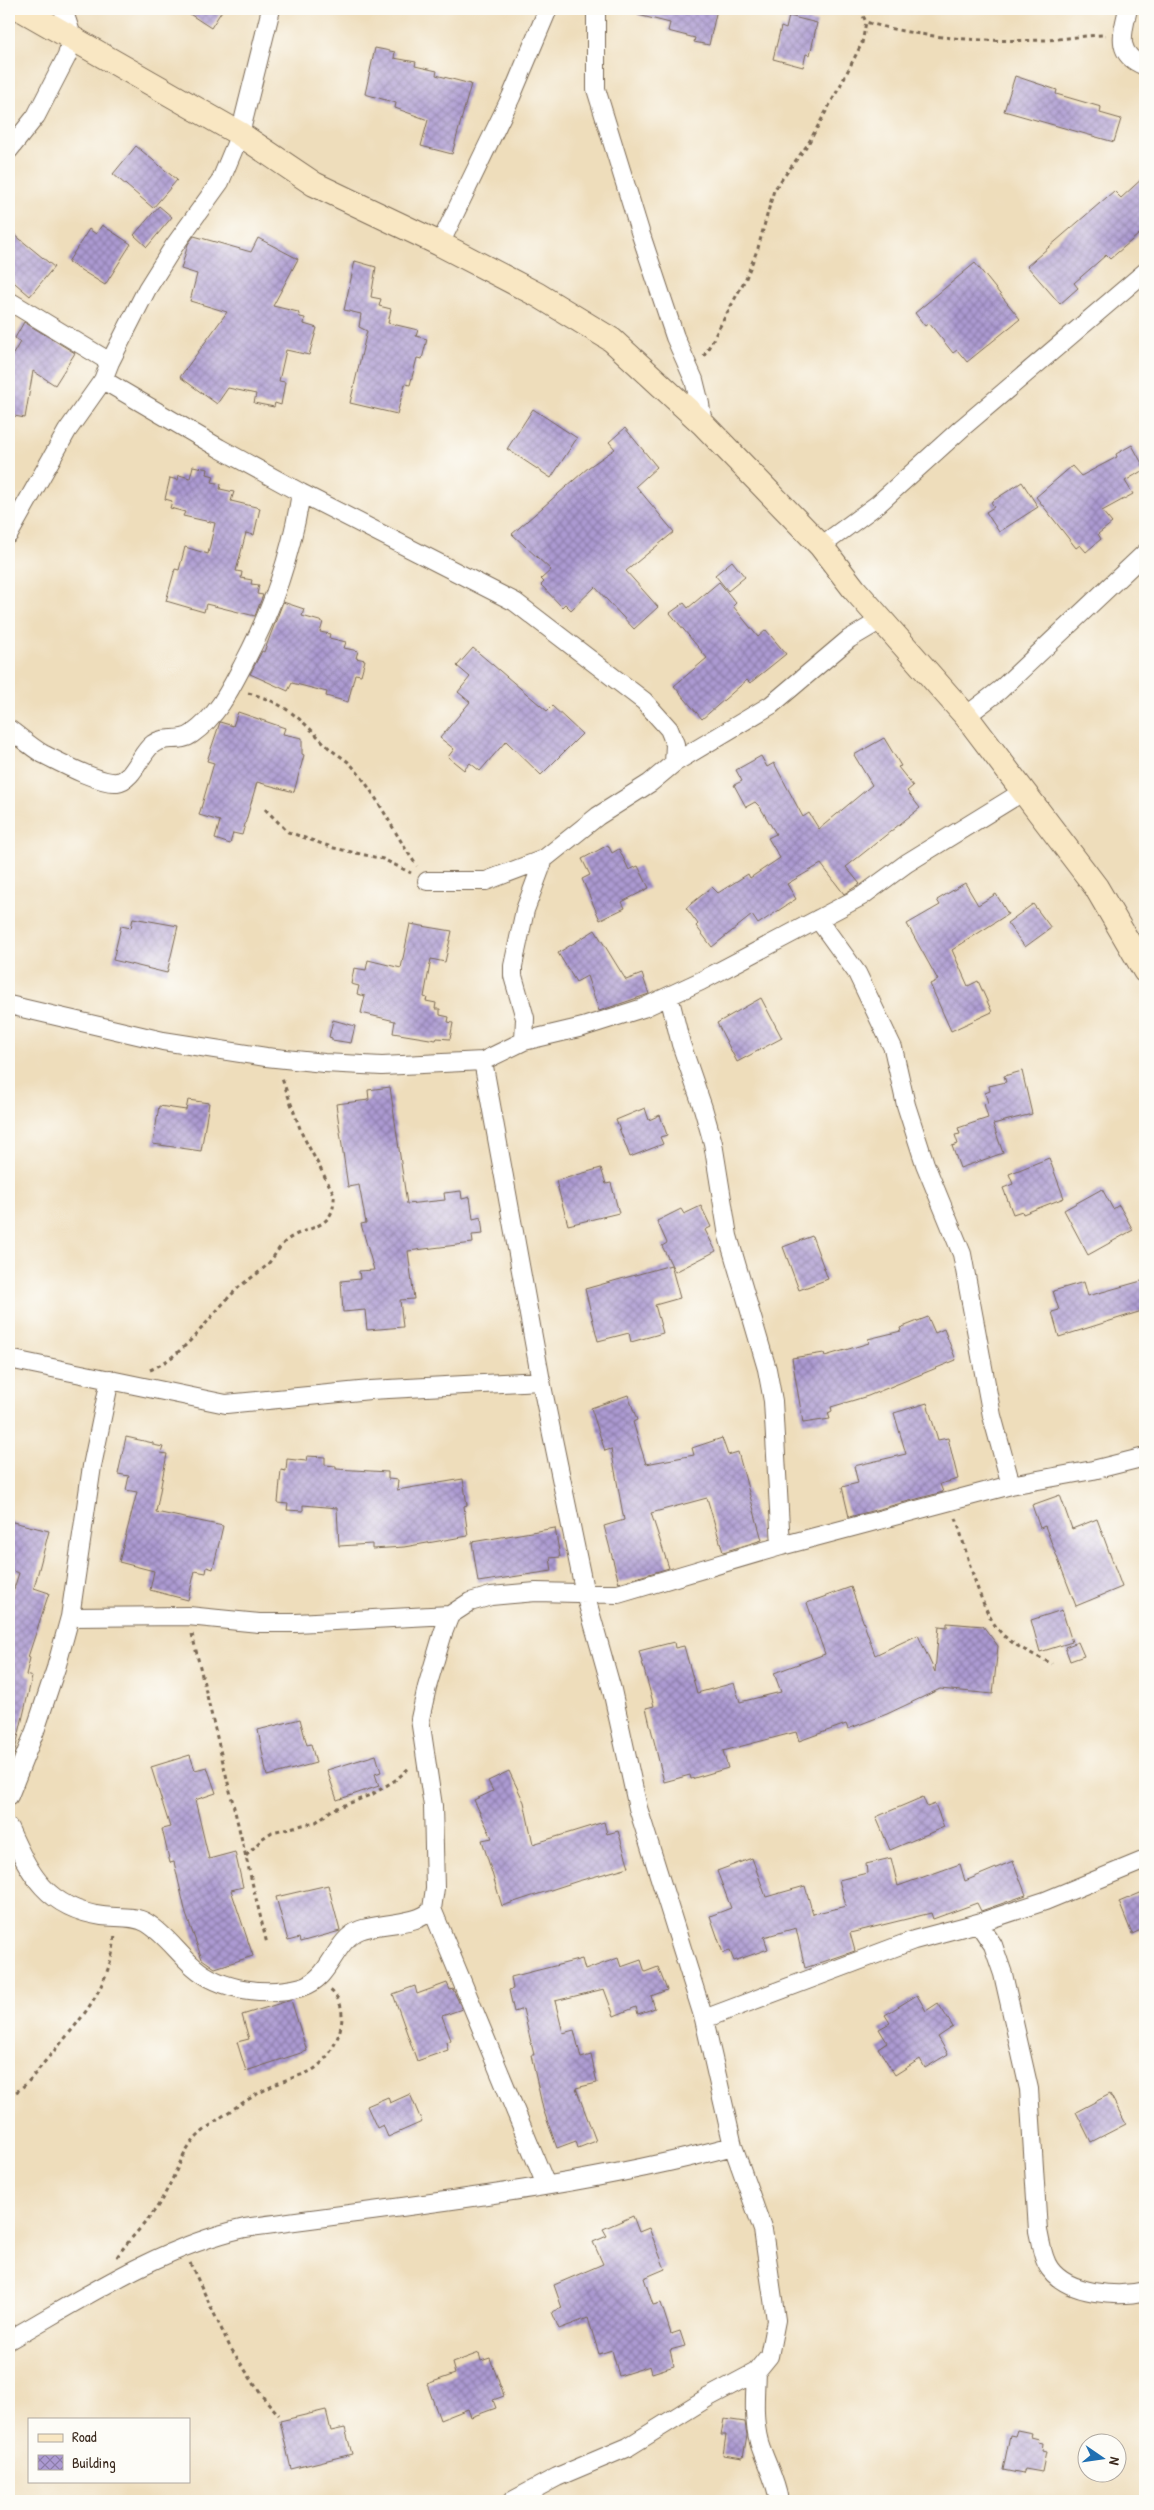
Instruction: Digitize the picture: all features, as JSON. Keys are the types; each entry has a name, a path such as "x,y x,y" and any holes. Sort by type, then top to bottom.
{"main road":[{"path":"21,9 72,36 240,134 314,184 440,244 538,295 612,340 703,424 821,546 881,620 966,716 1096,888 1145,971"}],"street":[{"path":"9,150 36,116 66,56 72,36 63,9"},
{"path":"9,534 67,431 104,380 110,362 147,289 174,246 220,182 240,134 271,9"},
{"path":"440,244 511,97 548,9"},
{"path":"596,9 595,72 598,96 675,336 694,380 703,424"},
{"path":"1128,9 1121,36 1122,45 1130,57 1145,66"},
{"path":"821,546 878,504 963,427 1145,272"},
{"path":"9,301 110,362"},
{"path":"104,380 219,448 301,493 515,602 644,701 669,729 675,744 674,763"},
{"path":"9,729 42,753 102,780 116,782 129,775 143,752 154,743 162,739 180,740 191,735 213,717 225,699 266,622 275,599 291,544 301,493"},
{"path":"966,716 1000,690 1145,553"},
{"path":"427,881 486,882 544,859 598,816 650,783 674,763 771,705 849,639 881,620"},
{"path":"9,1005 164,1041 274,1057 382,1066 483,1060 524,1041 600,1022 643,1008 669,996 862,896 906,863 1024,791"},
{"path":"524,1041 525,1018 513,976 513,966 525,910 544,859"},
{"path":"818,919 857,973 892,1048 906,1105 925,1164 962,1254 992,1416 1011,1485"},
{"path":"669,996 681,1044 713,1143 728,1236 767,1369 773,1401 781,1546"},
{"path":"483,1060 491,1113 541,1381 585,1594 612,1690 638,1808 704,2019 733,2146 763,2230 776,2320 769,2356 762,2367 756,2372 707,2398 628,2447 557,2477 512,2501"},
{"path":"9,1359 226,1404 370,1390 541,1381"},
{"path":"9,1796 35,1731 56,1668 70,1617 92,1466 116,1381"},
{"path":"70,1617 188,1616 260,1623 296,1623 450,1615 470,1602 491,1596 536,1592 618,1594 703,1567 1011,1485 1093,1470 1145,1457"},
{"path":"450,1615 435,1657 421,1712 420,1726 433,1806 435,1888 432,1909 546,2185"},
{"path":"11,1841 34,1875 61,1904 80,1912 147,1923 193,1966 213,1981 255,1990 283,1990 301,1987 314,1980 354,1933 374,1926 416,1919 432,1909"},
{"path":"704,2019 914,1940 978,1923 1045,1901 1145,1860"},
{"path":"978,1923 993,1945 1003,1974 1028,2089 1038,2231 1049,2268 1068,2283 1094,2292 1114,2295 1145,2291"},
{"path":"9,2340 134,2269 216,2235 245,2228 546,2185 645,2168 733,2146"},
{"path":"756,2372 755,2402 759,2442 780,2501"}],"path":[{"path":"694,380 715,332 746,278 758,248 774,190 808,144 862,44 866,22 860,9"},
{"path":"866,22 887,28 926,34 1002,40 1104,35 1121,36"},
{"path":"225,699 242,692 277,703 306,724 331,751 351,765 378,802 406,852 427,881"},
{"path":"264,809 288,832 334,848 384,859 427,881"},
{"path":"116,1381 172,1359 236,1289 265,1268 283,1244 293,1236 323,1224 329,1216 334,1201 334,1194 302,1134 274,1057"},
{"path":"951,1501 982,1596 997,1628 1019,1646 1052,1664"},
{"path":"188,1616 267,1944"},
{"path":"246,1856 263,1838 272,1832 306,1826 332,1810 373,1794 397,1779 425,1752"},
{"path":"9,2096 29,2081 76,2028 102,1986 113,1951 116,1917"},
{"path":"114,2262 126,2243 149,2220 164,2197 186,2153 200,2134 266,2088 311,2071 323,2060 338,2033 342,2006 334,1993 314,1980"},
{"path":"181,2248 200,2281 209,2305 230,2347 262,2396 279,2415"}],"building":[{"path":"182,9 223,9 211,28"},
{"path":"638,9 717,9 709,45 694,42 695,38 668,31 670,23 638,15"},
{"path":"789,16 817,23 810,55 806,54 803,67 773,59 781,27 786,29"},
{"path":"375,48 395,52 394,58 416,62 415,66 437,71 436,75 471,84 452,154 421,146 428,120 395,108 396,103 365,94"},
{"path":"1015,76 1057,90 1056,94 1101,107 1100,113 1121,119 1114,142 1004,111"},
{"path":"136,146 177,180 153,208 113,174"},
{"path":"1145,176 1145,229 1110,259 1106,255 1074,283 1078,288 1060,304 1027,266 1114,191 1121,198"},
{"path":"159,206 172,217 147,247 134,235"},
{"path":"102,225 131,244 105,285 68,262 89,229 96,234"},
{"path":"9,230 54,267 30,296 9,278"},
{"path":"194,236 251,252 258,238 298,259 273,306 298,312 300,317 305,318 304,324 317,328 309,355 286,350 279,381 285,382 281,405 275,403 274,407 254,403 256,394 228,388 217,404 180,377 227,312 190,301 197,274 181,269 188,244"},
{"path":"355,261 376,267 371,297 381,299 379,306 391,309 388,323 418,330 416,336 427,339 422,359 417,358 410,385 405,384 397,414 350,403 367,331 359,327 361,314 344,310"},
{"path":"975,263 1020,319 967,362 957,350 953,353 929,323 925,326 915,313"},
{"path":"24,322 75,353 55,385 33,371 25,418 9,415 9,361 20,342 15,338"},
{"path":"533,409 577,438 551,478 507,449"},
{"path":"625,428 657,467 636,486 674,532 626,571 658,607 634,629 595,587 571,610 565,604 562,607 541,585 544,582 541,579 551,570 512,534 589,467 615,449 609,442"},
{"path":"1132,445 1145,469 1125,481 1133,494 1102,511 1112,523 1098,534 1101,539 1086,552 1080,545 1076,548 1036,497 1072,466 1081,476 1117,457 1116,454"},
{"path":"193,466 208,469 207,474 214,476 212,482 221,484 220,489 234,492 231,501 260,508 254,535 246,533 236,571 242,572 241,578 252,580 251,584 259,585 257,594 263,595 255,616 206,604 204,612 166,601 175,569 179,570 185,547 208,554 215,523 183,516 185,512 170,508 172,501 165,499 170,478 178,480 179,475 190,478"},
{"path":"1022,482 1038,507 999,532 986,512 994,507 991,502"},
{"path":"732,561 745,577 728,591 715,575"},
{"path":"719,582 736,603 733,606 758,637 766,630 786,654 750,683 747,680 702,719 674,686 707,658 670,613 684,603 688,608"},
{"path":"283,602 304,609 302,616 323,622 320,632 330,634 329,638 346,642 344,648 358,651 356,658 365,660 361,675 355,674 348,702 326,696 327,692 292,683 288,691 250,674 262,651 264,652"},
{"path":"473,648 547,711 552,706 582,734 541,775 506,741 480,771 470,763 464,770 448,757 454,749 440,738 470,702 458,692 470,677 457,666"},
{"path":"238,712 285,728 283,734 302,738 302,754 304,755 294,792 257,782 242,835 233,833 230,844 215,839 220,821 199,815 214,763 207,761 220,722 233,726"},
{"path":"884,738 901,766 898,767 913,786 907,791 920,808 846,867 860,884 844,894 821,864 787,884 796,899 758,924 752,915 712,947 696,926 698,924 686,908 712,887 718,893 748,874 750,878 780,858 768,838 776,834 760,807 755,802 746,807 734,785 742,781 736,770 761,756 767,767 774,763 803,817 809,813 819,829 872,785 854,755"},
{"path":"608,845 612,853 619,849 629,870 638,866 649,888 622,902 625,908 600,920 582,879 590,875 582,859"},
{"path":"965,883 978,905 996,894 1008,914 952,950 968,986 978,981 992,1012 951,1031 930,984 938,980 907,924 940,905 937,900"},
{"path":"1033,904 1051,928 1025,947 1007,923"},
{"path":"133,918 178,926 167,973 113,960 121,926 131,928"},
{"path":"410,924 452,931 445,962 431,959 424,997 427,998 426,1001 436,1003 435,1009 440,1009 440,1015 449,1017 448,1022 453,1023 450,1039 437,1038 436,1040 393,1033 395,1021 361,1013 365,996 357,994 359,986 351,984 354,968 366,970 368,960 401,968"},
{"path":"595,930 626,980 642,974 649,994 599,1011 587,976 576,982 558,953"},
{"path":"761,998 782,1038 737,1062 717,1023"},
{"path":"333,1020 355,1026 351,1043 332,1040 329,1037"},
{"path":"1022,1071 1032,1114 993,1124 1003,1153 960,1168 952,1146 958,1144 955,1135 960,1134 958,1128 988,1118 984,1104 988,1103 985,1093 990,1091 989,1086 1006,1082 1004,1076"},
{"path":"390,1087 407,1204 445,1200 444,1193 461,1191 462,1199 470,1197 473,1219 481,1217 483,1234 472,1235 473,1243 408,1251 414,1299 400,1300 403,1327 367,1330 365,1310 343,1312 341,1281 360,1279 359,1271 374,1270 361,1224 366,1223 359,1185 348,1187 336,1104 369,1100 368,1090"},
{"path":"188,1100 209,1103 201,1151 153,1144 159,1106 186,1110"},
{"path":"645,1108 649,1120 660,1115 667,1135 660,1137 663,1144 630,1157 616,1120"},
{"path":"1049,1158 1064,1198 1023,1214 1022,1211 1013,1214 1003,1188 1013,1184 1009,1174"},
{"path":"601,1168 606,1184 611,1183 619,1213 568,1225 556,1181"},
{"path":"1102,1189 1113,1209 1119,1205 1133,1230 1088,1255 1064,1210"},
{"path":"701,1206 711,1227 705,1230 716,1251 675,1272 662,1246 667,1243 657,1221 681,1209 684,1214"},
{"path":"812,1236 828,1279 799,1290 783,1247"},
{"path":"671,1265 680,1298 655,1305 663,1333 631,1342 629,1333 598,1341 585,1289"},
{"path":"1145,1280 1145,1310 1059,1337 1052,1312 1059,1310 1053,1291 1084,1282 1088,1296"},
{"path":"928,1317 935,1333 944,1329 956,1360 868,1396 831,1407 832,1411 828,1413 830,1419 803,1423 792,1358 824,1353 825,1356 869,1343 868,1339 901,1331 900,1328"},
{"path":"628,1395 637,1420 633,1422 646,1464 694,1455 692,1448 722,1438 728,1455 738,1452 762,1540 723,1552 707,1498 651,1513 669,1568 619,1583 604,1526 624,1520 611,1449 605,1451 591,1408"},
{"path":"927,1403 938,1440 948,1438 958,1479 940,1484 943,1492 849,1517 842,1487 858,1483 854,1466 906,1454 894,1413"},
{"path":"126,1437 163,1447 161,1453 167,1454 156,1512 223,1526 213,1569 207,1567 206,1573 195,1571 188,1600 150,1590 154,1571 119,1562 137,1492 126,1490 129,1476 118,1474"},
{"path":"307,1456 325,1457 325,1465 336,1466 336,1469 388,1472 388,1479 398,1480 397,1490 463,1479 467,1505 464,1506 468,1536 404,1547 372,1549 372,1544 339,1546 337,1508 303,1505 303,1511 287,1510 288,1504 278,1503 281,1470 286,1471 287,1459 306,1461"},
{"path":"1060,1495 1072,1529 1097,1519 1122,1587 1076,1606 1045,1526 1040,1528 1032,1505"},
{"path":"9,1521 49,1531 34,1588 49,1593 28,1657 30,1658 26,1675 32,1677 14,1755 9,1754 9,1604 19,1573 9,1570"},
{"path":"555,1528 560,1557 550,1558 552,1571 478,1582 472,1542"},
{"path":"851,1587 875,1655 918,1635 935,1672 939,1626 947,1627 947,1623 983,1626 998,1646 993,1694 940,1689 887,1714 848,1729 846,1724 799,1741 796,1732 723,1751 728,1768 691,1779 690,1775 664,1782 646,1708 654,1706 639,1651 674,1642 675,1648 684,1646 697,1693 734,1683 740,1702 781,1692 774,1673 825,1654 807,1603"},
{"path":"1062,1610 1072,1642 1040,1652 1031,1620"},
{"path":"1078,1642 1084,1656 1070,1661 1065,1647"},
{"path":"300,1719 307,1745 311,1744 316,1763 267,1776 258,1730"},
{"path":"190,1755 195,1770 207,1767 216,1793 195,1800 209,1859 235,1852 243,1887 231,1890 253,1956 215,1968 202,1959 186,1914 174,1862 170,1863 162,1829 170,1827 151,1767"},
{"path":"376,1755 381,1772 375,1774 379,1786 337,1800 327,1770"},
{"path":"509,1771 524,1802 533,1844 604,1822 607,1834 618,1831 629,1867 578,1881 502,1906 482,1840 492,1838 474,1800 493,1791 488,1781"},
{"path":"923,1797 927,1807 935,1804 944,1827 890,1850 876,1817"},
{"path":"752,1858 766,1897 805,1886 813,1914 846,1906 839,1880 867,1873 866,1864 891,1858 898,1886 960,1864 965,1881 1013,1861 1026,1895 981,1911 977,1903 933,1919 931,1913 850,1933 855,1951 805,1968 796,1928 764,1937 768,1949 734,1961 730,1951 723,1953 710,1916 731,1908 717,1871"},
{"path":"328,1885 340,1931 300,1942 299,1938 288,1941 276,1897"},
{"path":"1145,1891 1145,1928 1132,1934 1119,1902"},
{"path":"618,1958 621,1967 641,1960 645,1972 658,1967 667,1990 651,1996 655,2008 638,2014 636,2007 614,2016 604,1989 555,2001 563,2033 574,2030 581,2058 591,2055 597,2083 576,2088 596,2141 578,2148 576,2141 557,2148 543,2109 531,2055 534,2055 523,2009 514,2012 509,1990 513,1989 511,1977 582,1959 585,1970"},
{"path":"447,1983 450,1990 453,1989 462,2009 442,2016 451,2040 446,2042 448,2050 417,2061 393,1994 415,1986 417,1994"},
{"path":"917,1995 926,2011 938,2003 953,2027 938,2037 948,2054 925,2068 920,2059 895,2075 878,2048 887,2042 879,2029 890,2023 885,2015"},
{"path":"291,2000 307,2051 246,2071 237,2042 249,2039 242,2015"},
{"path":"410,2094 422,2122 388,2137 383,2125 377,2128 367,2106 388,2097 390,2103"},
{"path":"1110,2094 1126,2124 1091,2142 1076,2112"},
{"path":"633,2216 639,2232 649,2228 665,2269 644,2278 653,2305 661,2303 671,2334 680,2331 685,2346 670,2350 674,2366 652,2373 650,2366 619,2376 612,2350 599,2354 588,2318 559,2329 552,2312 562,2308 554,2285 603,2264 593,2242 607,2236 603,2229"},
{"path":"479,2353 481,2361 490,2358 504,2396 493,2400 496,2408 471,2417 468,2409 440,2420 427,2384 455,2374 452,2363"},
{"path":"326,2410 331,2431 345,2428 352,2454 291,2469 280,2421"},
{"path":"724,2419 745,2422 747,2435 743,2458 723,2455 726,2435 721,2435"},
{"path":"1017,2430 1032,2433 1031,2437 1039,2439 1038,2442 1043,2443 1042,2451 1046,2452 1042,2472 1025,2469 1023,2474 1003,2470 1010,2435 1015,2436"}]}
